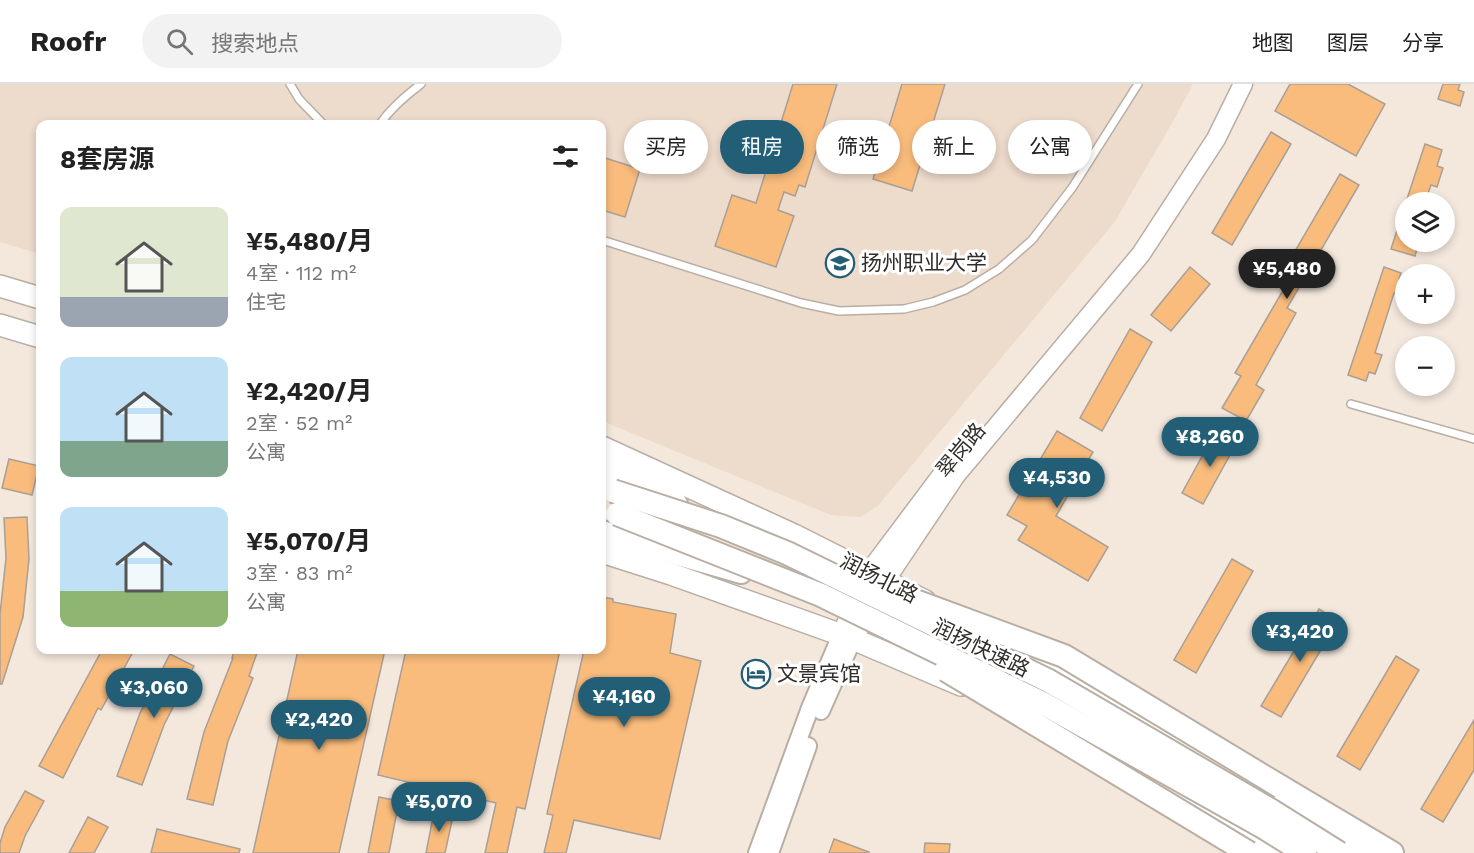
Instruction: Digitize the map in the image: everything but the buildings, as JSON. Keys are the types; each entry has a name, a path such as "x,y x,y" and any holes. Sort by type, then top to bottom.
{"highway":[{"name":"润扬快速路","path":"607,507 721,526 787,553 1049,681 1340,853"},
{"name":"润扬快速路","path":"607,507 715,554 821,595 1046,705 1305,853"},
{"path":"787,553 1065,656 1392,853"},
{"path":"821,595 1249,853"}],"main road":[{"name":"翠岗路","path":"847,637 877,576 945,469 1131,246 1205,135 1230,84"},
{"name":"翠岗路","path":"877,576 956,475 1141,254 1216,139 1243,84"},
{"path":"0,286 36,297"},
{"path":"0,325 36,336"},
{"name":"润扬北路","path":"606,449 877,576 1060,670 1366,853"},
{"path":"607,507 671,574 847,637 1035,717 1279,853"}],"street":[{"name":"翠岗路","path":"757,853 810,708 847,637"},
{"name":"翠岗路","path":"770,853 847,637"}],"lane":[{"path":"290,84 299,99 319,120"},
{"path":"383,120 397,103 422,84"},
{"path":"606,241 801,303 839,311 904,309 933,302 965,290 990,274 1032,240 1072,188 1138,84"},
{"path":"1350,404 1474,439"}],"shaded area":[{"name":"扬州职业大学","path":"0,84 1193,84 1114,223 878,506 861,517 831,515 606,423 606,120 36,120 36,253 0,242"}],"place":[{"name":"扬州职业大学","path":"840,263"},
{"name":"文景宾馆","path":"756,674"}]}
